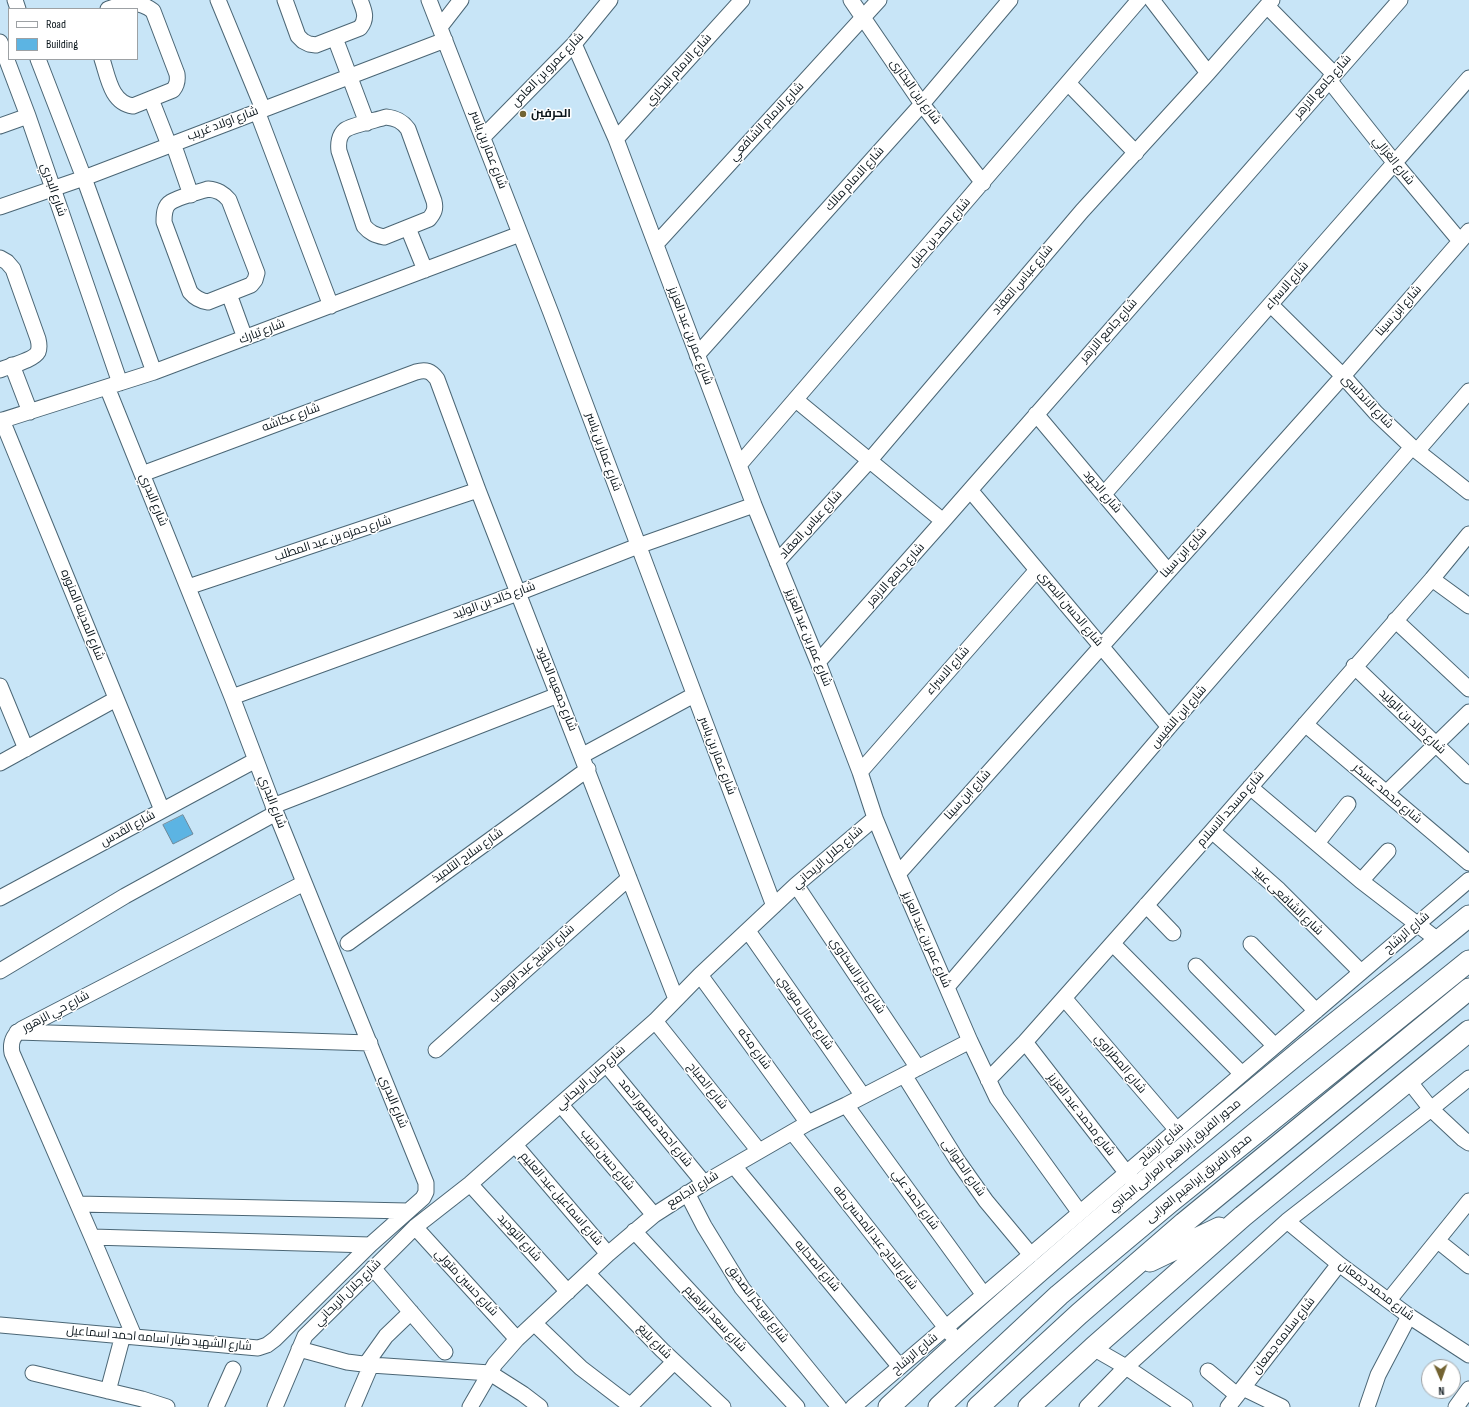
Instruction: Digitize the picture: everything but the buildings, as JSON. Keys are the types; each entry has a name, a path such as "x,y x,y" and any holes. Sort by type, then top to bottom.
{"main road":[{"name":"محور الفريق إبراهيم العرابى الجانبي","path":"889,1407 952,1335 1091,1226 1132,1180 1298,1054 1469,916"},
{"name":"محور الفريق إبراهيم العرابى","path":"938,1407 1059,1295 1169,1203 1469,960"},
{"name":"محور الفريق إبراهيم العرابى","path":"978,1407 1079,1314 1184,1223 1469,989"},
{"path":"1029,1407 1093,1348 1243,1216 1469,1031"},
{"path":"1126,1273 1243,1216"}],"street":[{"path":"102,60 115,97 126,105 133,106 173,90 178,80 153,11 148,5 141,1 133,0 113,5"},
{"path":"218,0 260,110 331,306"},
{"path":"285,0 298,36 303,41 316,45 360,28 364,23 365,17 360,0"},
{"name":"شارع عمار بن ياسر","path":"430,0 551,313 774,906"},
{"path":"442,33 461,0"},
{"name":"شارع عمرو بن العاص","path":"483,137 574,44 610,0"},
{"name":"شارع الامام البخاري","path":"616,140 742,0"},
{"name":"شارع زين البخارى","path":"851,0 922,104 983,183"},
{"name":"شارع الامام الشافعي","path":"656,244 879,0"},
{"name":"شارع الامام مالك","path":"696,355 922,104 1010,0"},
{"name":"شارع احمد بن حنبل","path":"739,465 1139,0"},
{"path":"1152,0 1208,73"},
{"name":"شارع جامع الازهر","path":"818,662 1400,0"},
{"name":"شارع عباس العقاد","path":"777,562 870,460 1082,211 1208,73 1269,3"},
{"name":"شارع الغزالي","path":"1269,3 1332,77 1394,162 1464,236"},
{"name":"شارع اولاد غريب","path":"0,207 84,178 349,76 442,33"},
{"path":"335,38 367,123"},
{"name":"شارع البدري","path":"0,42 28,116 52,189 142,474 232,697 274,810 426,1183 426,1192 423,1198 408,1212"},
{"name":"شارع عمر بن عبد العزيز","path":"574,44 616,140 656,244 696,355 754,505 818,662 860,772 875,818 970,1041 988,1080 1005,1109 1080,1213"},
{"path":"38,60 84,178 154,372"},
{"name":"شارع الاسراء","path":"1104,494 1469,78"},
{"path":"1068,83 1136,153"},
{"path":"151,99 191,195"},
{"path":"0,126 28,116"},
{"path":"386,117 395,118 403,122 408,129 434,201 435,208 434,214 429,220 408,228 384,237 376,236 369,232 364,226 339,151 338,143 346,130 386,117"},
{"path":"208,189 216,190 224,194 229,200 257,273 255,280 251,285 229,294 208,302 195,298 190,292 164,222 166,208 171,202 208,189"},
{"path":"408,228 425,270"},
{"name":"شارع تبارك","path":"1,421 154,372 520,234"},
{"name":"شارع ابن سينا","path":"898,874 1343,376 1464,236"},
{"path":"0,258 7,262 13,269 40,345 38,352 34,357 6,368 30,412"},
{"path":"229,294 245,338"},
{"name":"شارع الاندلسى","path":"1271,305 1343,376 1376,413 1415,449 1469,492"},
{"name":"شارع عكاشه","path":"142,474 424,369 432,372 437,379"},
{"name":"شارع جمعيه الخلود","path":"437,379 478,490 676,999"},
{"name":"شارع ابن النفيس","path":"947,987 1169,727 1415,449 1469,391"},
{"path":"796,400 943,521"},
{"name":"شارع الجود","path":"1036,414 1168,571"},
{"name":"شارع المدينه المنوره","path":"1,421 162,810"},
{"name":"شارع حمزه بن عبد المطلب","path":"188,587 478,490"},
{"name":"شارع الحسن البصرى","path":"970,490 1169,727"},
{"name":"شارع خالد بن الوليد","path":"232,697 518,593 638,546 754,505"},
{"name":"شارع مسجد الاسلام","path":"988,1080 1113,944 1354,666 1432,579 1469,534"},
{"name":"شارع الاسراء","path":"860,772 1037,570"},
{"path":"1432,579 1469,606"},
{"path":"1395,620 1469,689"},
{"name":"شارع خالد بن الوليد","path":"1354,666 1469,776"},
{"path":"0,686 26,749"},
{"path":"0,970 274,810 558,695"},
{"name":"شارع سلاح التلميذ","path":"348,943 585,762 694,695"},
{"path":"0,763 116,699"},
{"path":"1386,793 1469,712"},
{"name":"شارع محمد عسكر","path":"1305,724 1469,863"},
{"name":"شارع القدس","path":"0,898 256,760"},
{"path":"1250,787 1361,881 1439,941"},
{"path":"1317,844 1348,804"},
{"name":"شارع جلال الريحاني","path":"302,1342 373,1268 415,1227 470,1184 561,1105 655,1021 700,975 796,885 875,818"},
{"name":"شارع الشافعى عبيد","path":"1212,831 1279,890 1361,972"},
{"path":"1361,881 1388,851"},
{"name":"شارع الشيخ عبد الوهاب","path":"436,1050 629,878"},
{"name":"شارع الرشاح","path":"853,1407 900,1366 952,1335 984,1295 1080,1213 1132,1180 1177,1130 1469,880"},
{"name":"شارع حي الزهور","path":"129,1336 92,1237 12,1053 11,1046 13,1038 17,1032 304,883"},
{"name":"شارع جابر السخاوي","path":"796,885 918,1068"},
{"path":"1146,905 1173,933"},
{"name":"شارع جمال موسي","path":"748,930 863,1096"},
{"path":"1113,944 1242,1074"},
{"path":"1251,944 1316,1011"},
{"path":"1196,966 1275,1046"},
{"name":"شارع مكه","path":"700,975 808,1124"},
{"name":"شارع المطراوي","path":"1064,998 1177,1130"},
{"name":"شارع الصباح","path":"655,1021 759,1151"},
{"path":"17,1032 370,1044"},
{"name":"شارع الجامع","path":"470,1407 502,1355 517,1338 608,1254 654,1215 687,1193 808,1124 970,1041"},
{"name":"شارع محمد عبد العزيز","path":"1024,1042 1132,1180"},
{"name":"شارع احمد منصور احمد","path":"606,1064 704,1183"},
{"name":"شارع الحلوانى","path":"904,1075 957,1160 986,1201 1031,1255"},
{"path":"1087,1407 1126,1367 1287,1221 1469,1078"},
{"path":"1408,1081 1431,1109 1469,1143"},
{"name":"شارع حسن حبيب","path":"561,1105 654,1215"},
{"name":"شارع احمد علي","path":"846,1105 984,1295"},
{"name":"شارع الحاج عبد المحسن طه","path":"793,1133 952,1335"},
{"name":"شارع اسماعيل عبد العليم","path":"515,1145 608,1254"},
{"name":"شارع الصحابه","path":"734,1166 900,1366"},
{"name":"شارع التوحيد","path":"470,1184 568,1292"},
{"name":"شارع ابو بكر الصديق","path":"687,1193 704,1226 742,1288 839,1407"},
{"path":"1388,1300 1469,1202"},
{"path":"78,1204 408,1212"},
{"name":"شارع الشهيد طيار اسامه احمد اسماعيل","path":"0,1325 258,1348 267,1345 275,1339 370,1245 408,1212"},
{"name":"شارع محمد جمعان","path":"1287,1221 1340,1264 1409,1316 1469,1355"},
{"name":"شارع حسين متولي","path":"415,1227 517,1338"},
{"name":"شارع سعد ابراهيم","path":"634,1231 797,1407"},
{"path":"92,1237 370,1245"},
{"path":"1438,1241 1469,1266"},
{"name":"شارع سلامه جمعان","path":"1228,1407 1340,1264"},
{"path":"373,1268 445,1352"},
{"name":"شارع بليغ","path":"588,1274 674,1362 722,1407"},
{"path":"353,1407 369,1365 386,1336 411,1312"},
{"path":"1367,1407 1378,1375 1409,1316"},
{"path":"534,1323 581,1368 631,1406 674,1362"},
{"path":"108,1391 129,1336"},
{"path":"275,1407 302,1342 322,1356 346,1362 369,1365 490,1373 540,1407"},
{"path":"1093,1348 1126,1367 1185,1407"},
{"path":"216,1407 233,1369"},
{"path":"1208,1371 1240,1392 1282,1407"},
{"path":"33,1373 142,1399 167,1407"},
{"path":"1456,1407 1469,1389"}],"place":[{"name":"الحرفين","path":"523,114"}]}
